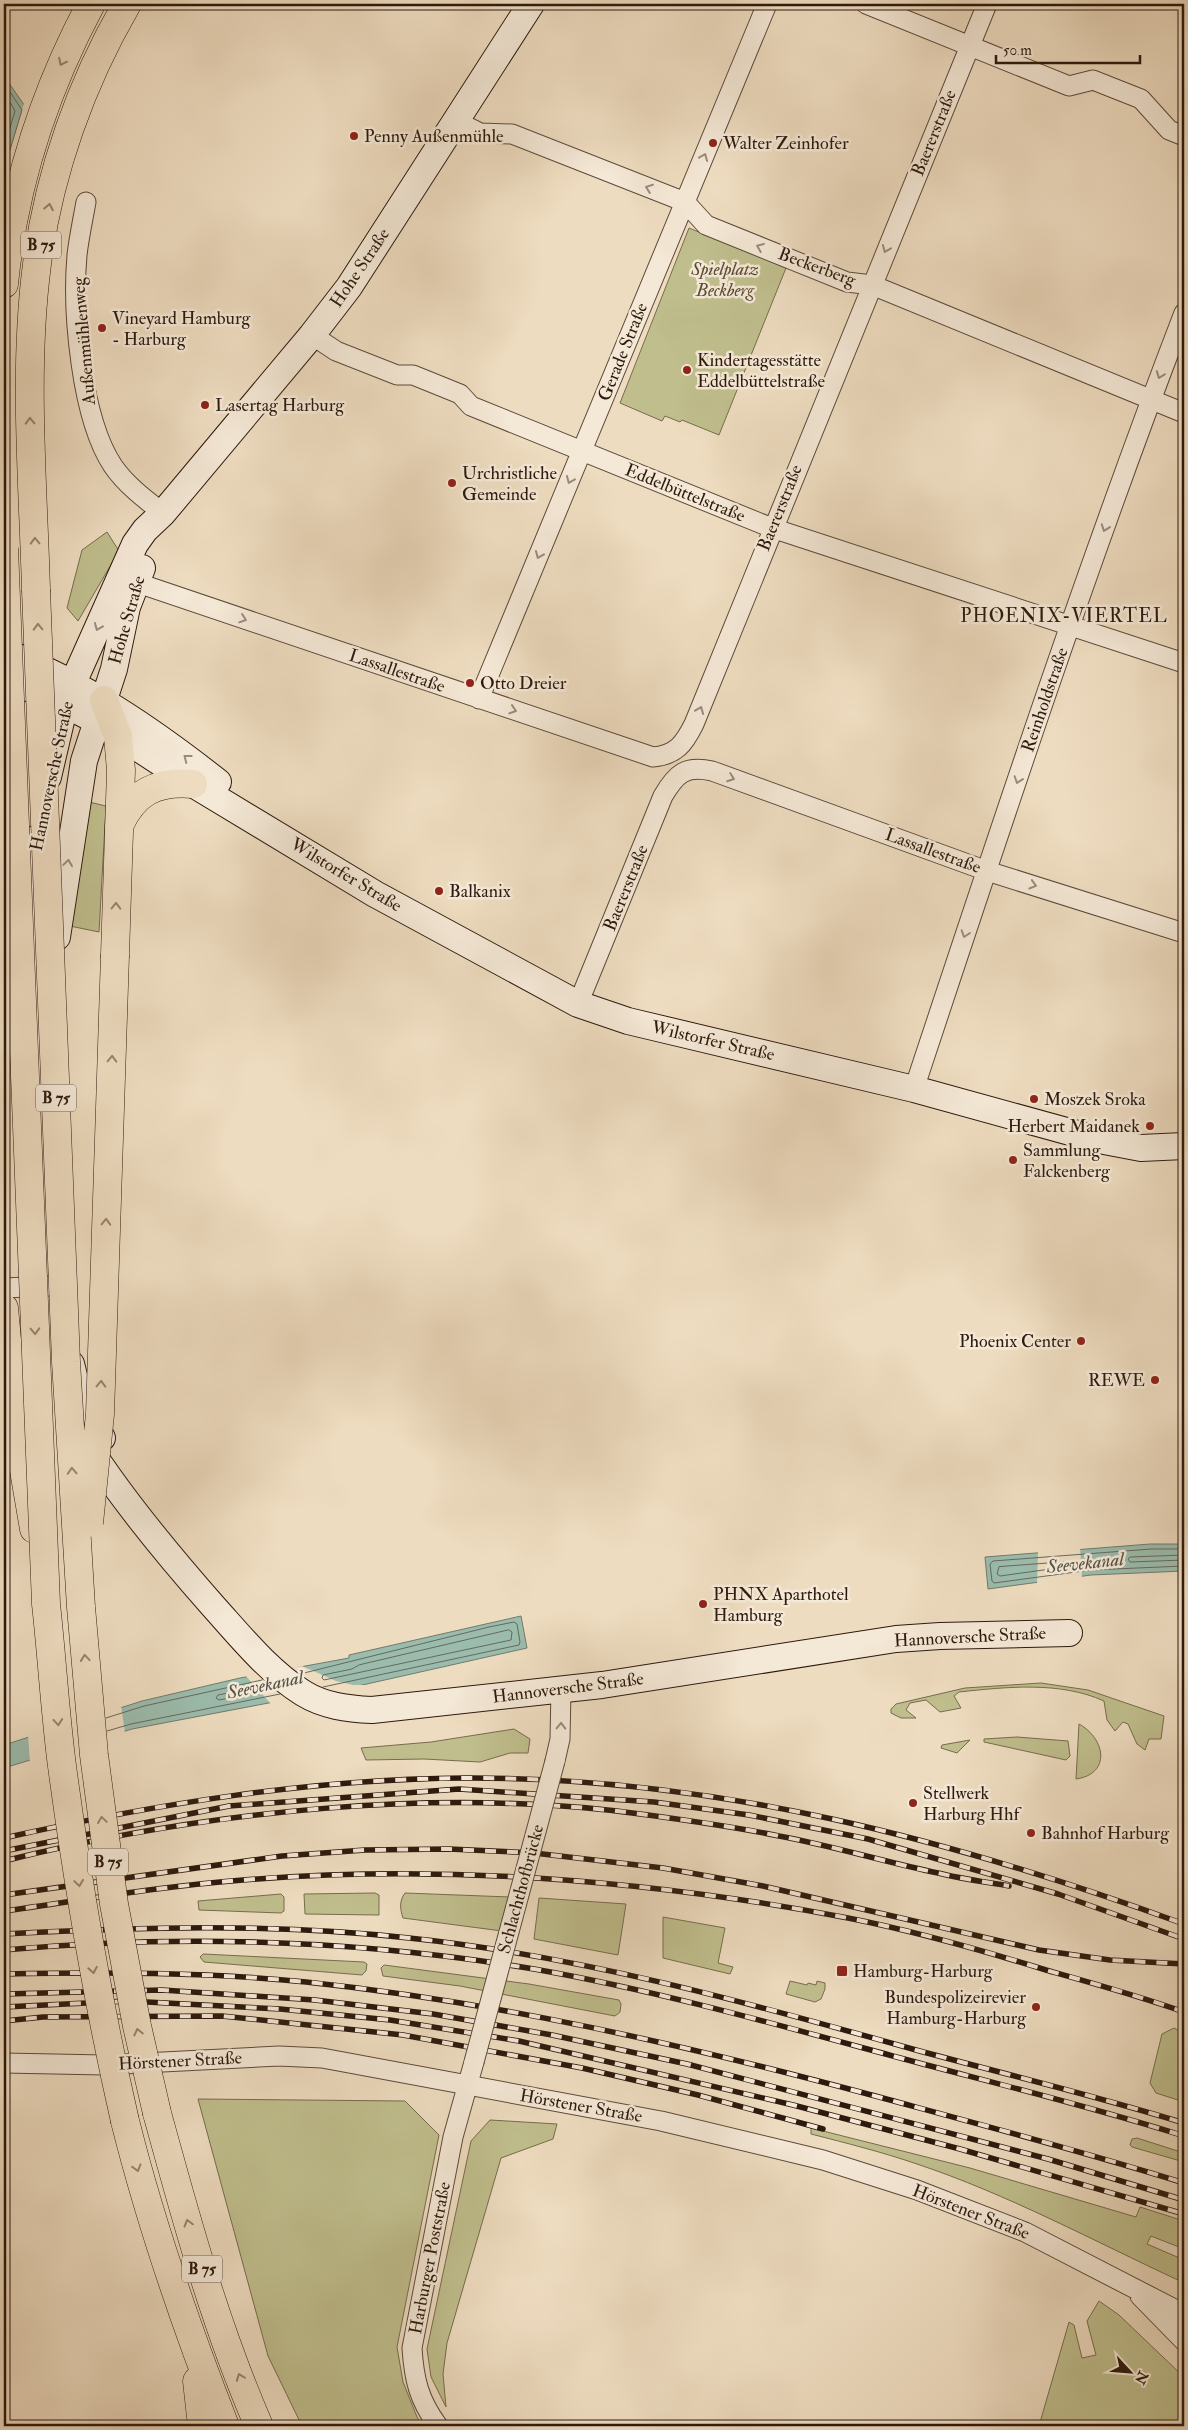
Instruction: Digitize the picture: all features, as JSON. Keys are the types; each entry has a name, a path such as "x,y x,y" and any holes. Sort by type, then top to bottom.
{"highway":[{"name":"B 75","path":"127,4 110,32 87,84 54,179 37,263 31,346 30,411 63,1283 80,1607 94,1755 114,1904 137,2026 157,2113 192,2239 223,2333 259,2425"},
{"name":"B 75","path":"4,284 8,242 21,180 35,129 52,82 87,11"},
{"name":"B 75","path":"4,548 46,1604 62,1764 83,1912 103,2026 124,2121 136,2166 193,2344 225,2426"},
{"name":"B 75","path":"80,1607 100,1414 121,770 106,719"},
{"name":"B 75","path":"118,828 131,804 143,794 161,785 193,784"},
{"name":"B 75","path":"4,1308 14,1412 46,1604"},
{"name":"B 75","path":"193,2344 202,2426"}],"main road":[{"name":"Hohe Straße","path":"69,694 163,514 312,335 349,287 531,4"},
{"name":"Hohe Straße","path":"106,719 127,607 127,580"},
{"path":"4,651 106,719"},
{"path":"4,678 69,694"},
{"name":"Hannoversche Straße","path":"69,694 40,817 32,885 32,951 40,1050 50,1286 56,1364 61,1394 78,1430 143,1522 179,1567 242,1639 285,1680 304,1694 326,1703 348,1709 372,1710 561,1690 896,1639 950,1635 1069,1633"},
{"name":"Hannoversche Straße","path":"40,1050 80,777 106,719"},
{"name":"Wilstorfer Straße","path":"106,719 193,784 375,894 578,1004 628,1021 914,1089 1099,1140 1141,1148 1184,1146"},
{"name":"Wilstorfer Straße","path":"106,719 164,740 220,783 278,834"}],"street":[{"name":"Gerade Straße","path":"479,699 767,4"},
{"path":"866,4 1069,86 1093,80 1141,99 1169,130 1184,136"},
{"name":"Baererstraße","path":"676,752 686,740 694,724 772,528 987,4"},
{"name":"Beckerberg","path":"456,121 480,133 512,134 685,202 706,225 847,282 872,285 1184,413"},
{"name":"Außenmühlenweg","path":"86,202 77,255 78,317 85,390 91,416 99,441 114,468 163,514"},
{"name":"Reinholdstraße","path":"914,1089 986,871 1071,626 1151,399 1184,313"},
{"name":"Eddelbüttelstraße","path":"312,335 336,351 397,376 413,375 460,394 471,406 772,528 1184,663"},
{"name":"Lassallestraße","path":"127,580 652,757 676,752"},
{"path":"676,752 684,771"},
{"name":"Lassallestraße","path":"684,771 698,768 712,771 986,871 1184,933"},
{"name":"Baererstraße","path":"578,1004 663,796 672,780 684,771"},
{"path":"4,1288 50,1286"},
{"name":"Schlachthofbrücke","path":"467,2086 555,1761 560,1739 561,1690"},
{"name":"Hörstener Straße","path":"4,2064 104,2065 279,2056 331,2060 661,2121 823,2160 917,2190 1025,2232 1184,2314"},
{"name":"Harburger Poststraße","path":"438,2426 426,2410 414,2380 412,2348 453,2137 467,2086"},
{"name":"Hörstener Straße","path":"1130,2286 1184,2342"}],"green space":[{"name":"Kindertagesstätte Eddelbüttelstraße","path":"689,228 786,268 719,435 682,420 680,422 665,416 662,421 620,403"},
{"path":"107,532 119,551 78,621 67,608 82,550"},
{"path":"89,802 106,806 99,932 70,926"},
{"path":"1041,1683 1088,1690 1164,1716 1161,1739 1149,1739 1145,1750 1137,1744 1128,1724 1123,1722 1115,1731 1107,1720 1104,1701 1069,1690 1051,1688 1014,1687 959,1692 954,1696 961,1708 940,1712 926,1700 910,1703 906,1710 916,1718 901,1718 891,1713 891,1709 896,1704 965,1688"},
{"path":"1079,1724 1095,1738 1101,1755 1095,1770 1087,1776 1076,1779"},
{"path":"514,1729 530,1739 528,1753 510,1753 480,1762 424,1759 366,1760 361,1748 431,1742"},
{"path":"1017,1737 1068,1741 1070,1756 1066,1760 984,1742 984,1739"},
{"path":"970,1740 957,1753 941,1748 942,1745"},
{"path":"375,1893 379,1895 379,1915 305,1914 304,1894"},
{"path":"405,1893 510,1897 502,1931 403,1918 401,1905"},
{"path":"281,1894 284,1897 284,1911 281,1913 199,1910 198,1901"},
{"path":"539,1898 626,1904 618,1955 534,1939"},
{"path":"663,1917 725,1928 718,1963 733,1967 730,1974 663,1958"},
{"path":"203,1954 364,1962 367,1964 366,1971 362,1975 204,1962 200,1957"},
{"path":"384,1965 529,1984 619,2000 621,2004 620,2012 615,2016 460,1986 383,1976 381,1968"},
{"path":"790,1981 816,1985 817,1981 825,1983 825,1989 821,1999 815,2002 786,1994"},
{"path":"1174,2028 1184,2033 1184,2102 1156,2093 1150,2083 1162,2034"},
{"path":"198,2099 405,2101 439,2135 397,2347 403,2382 417,2417 423,2426 302,2426 268,2356"},
{"path":"490,2120 557,2124 553,2139 501,2158 447,2343 443,2374 446,2407 431,2377 427,2349 471,2141"},
{"path":"811,2128 970,2168 1136,2217 1140,2207 1184,2221 1184,2249 1151,2236 1147,2244 1184,2260 1184,2271 1180,2281 984,2189 904,2160 811,2134"},
{"path":"1137,2138 1184,2153 1184,2162 1132,2147 1130,2145 1132,2139"},
{"path":"1099,2301 1119,2315 1184,2377 1184,2426 1039,2426 1069,2322 1074,2325 1082,2358 1096,2355 1087,2321"}],"water":[{"path":"4,76 27,109 4,191"},
{"name":"Seevekanal","path":"1150,1544 1184,1544 1184,1571 1091,1575 988,1589 985,1557"},
{"name":"Seevekanal","path":"521,1616 527,1648 358,1686 132,1729 4,1768 4,1745 142,1701 240,1678 349,1658 349,1655"}],"pier":[{"path":"25,100 30,109 4,193 4,169"},
{"path":"1080,1547 1082,1578 1037,1585 1038,1550"},
{"path":"302,1666 336,1681 353,1685 371,1685 271,1704 245,1675"},
{"path":"121,1705 125,1733 30,1762 28,1735"}],"railway":[{"path":"4,1838 118,1814 291,1788 407,1779 558,1780 650,1788 741,1801 831,1819 920,1840 1008,1865 1184,1924"},
{"path":"4,1851 229,1806 459,1789 654,1802 749,1815 868,1839 1058,1894 1184,1939"},
{"path":"4,1861 81,1843 242,1817 324,1808 489,1803 569,1807 648,1815 730,1827 819,1844 965,1879 1009,1886"},
{"path":"4,1895 282,1856 365,1850 449,1849 534,1853 663,1868 763,1886 1039,1950 1110,1960 1184,1964"},
{"path":"4,1911 183,1886 319,1875 471,1875 622,1885 773,1905 873,1923 972,1948 1184,2012"},
{"path":"4,1934 156,1928 308,1930 409,1938 537,1956 664,1983 791,2015 1184,2123"},
{"path":"4,1950 137,1942 270,1943 402,1952 534,1969 720,2010 1080,2105 1184,2136"},
{"path":"4,1974 79,1973 231,1976 306,1982 377,1991 518,2013 657,2042 795,2075 1024,2136 1184,2183"},
{"path":"4,1994 162,1990 315,2000 433,2014 552,2035 687,2064 1048,2159 1184,2200"},
{"path":"4,2007 128,2001 280,2009 390,2020 519,2041 793,2105 960,2149 1184,2214"},
{"path":"4,2021 43,2017 222,2016 403,2035 582,2068 698,2095 823,2129"}],"place":[{"name":"Penny Außenmühle","path":"354,136"},
{"name":"Walter Zeinhofer","path":"713,143"},
{"name":"Vineyard Hamburg - Harburg","path":"102,328"},
{"name":"Kindertagesstätte Eddelbüttelstraße","path":"687,370"},
{"name":"Lasertag Harburg","path":"205,405"},
{"name":"Urchristliche Gemeinde","path":"452,483"},
{"name":"Otto Dreier","path":"470,683"},
{"name":"Balkanix","path":"439,891"},
{"name":"Moszek Sroka","path":"1034,1099"},
{"name":"Herbert Maidanek","path":"1150,1126"},
{"name":"Sammlung Falckenberg","path":"1013,1160"},
{"name":"Phoenix Center","path":"1081,1341"},
{"name":"REWE","path":"1155,1380"},
{"name":"PHNX Aparthotel Hamburg","path":"703,1604"},
{"name":"Stellwerk Harburg Hhf","path":"913,1803"},
{"name":"Bahnhof Harburg","path":"1031,1833"},
{"name":"Hamburg-Harburg","path":"842,1971"},
{"name":"Bundespolizeirevier Hamburg-Harburg","path":"1036,2007"}],"district":[{"name":"PHOENIX-VIERTEL","path":"1064,616"}],"park label":[{"name":"Spielplatz Beckberg","path":"725,279"}]}
